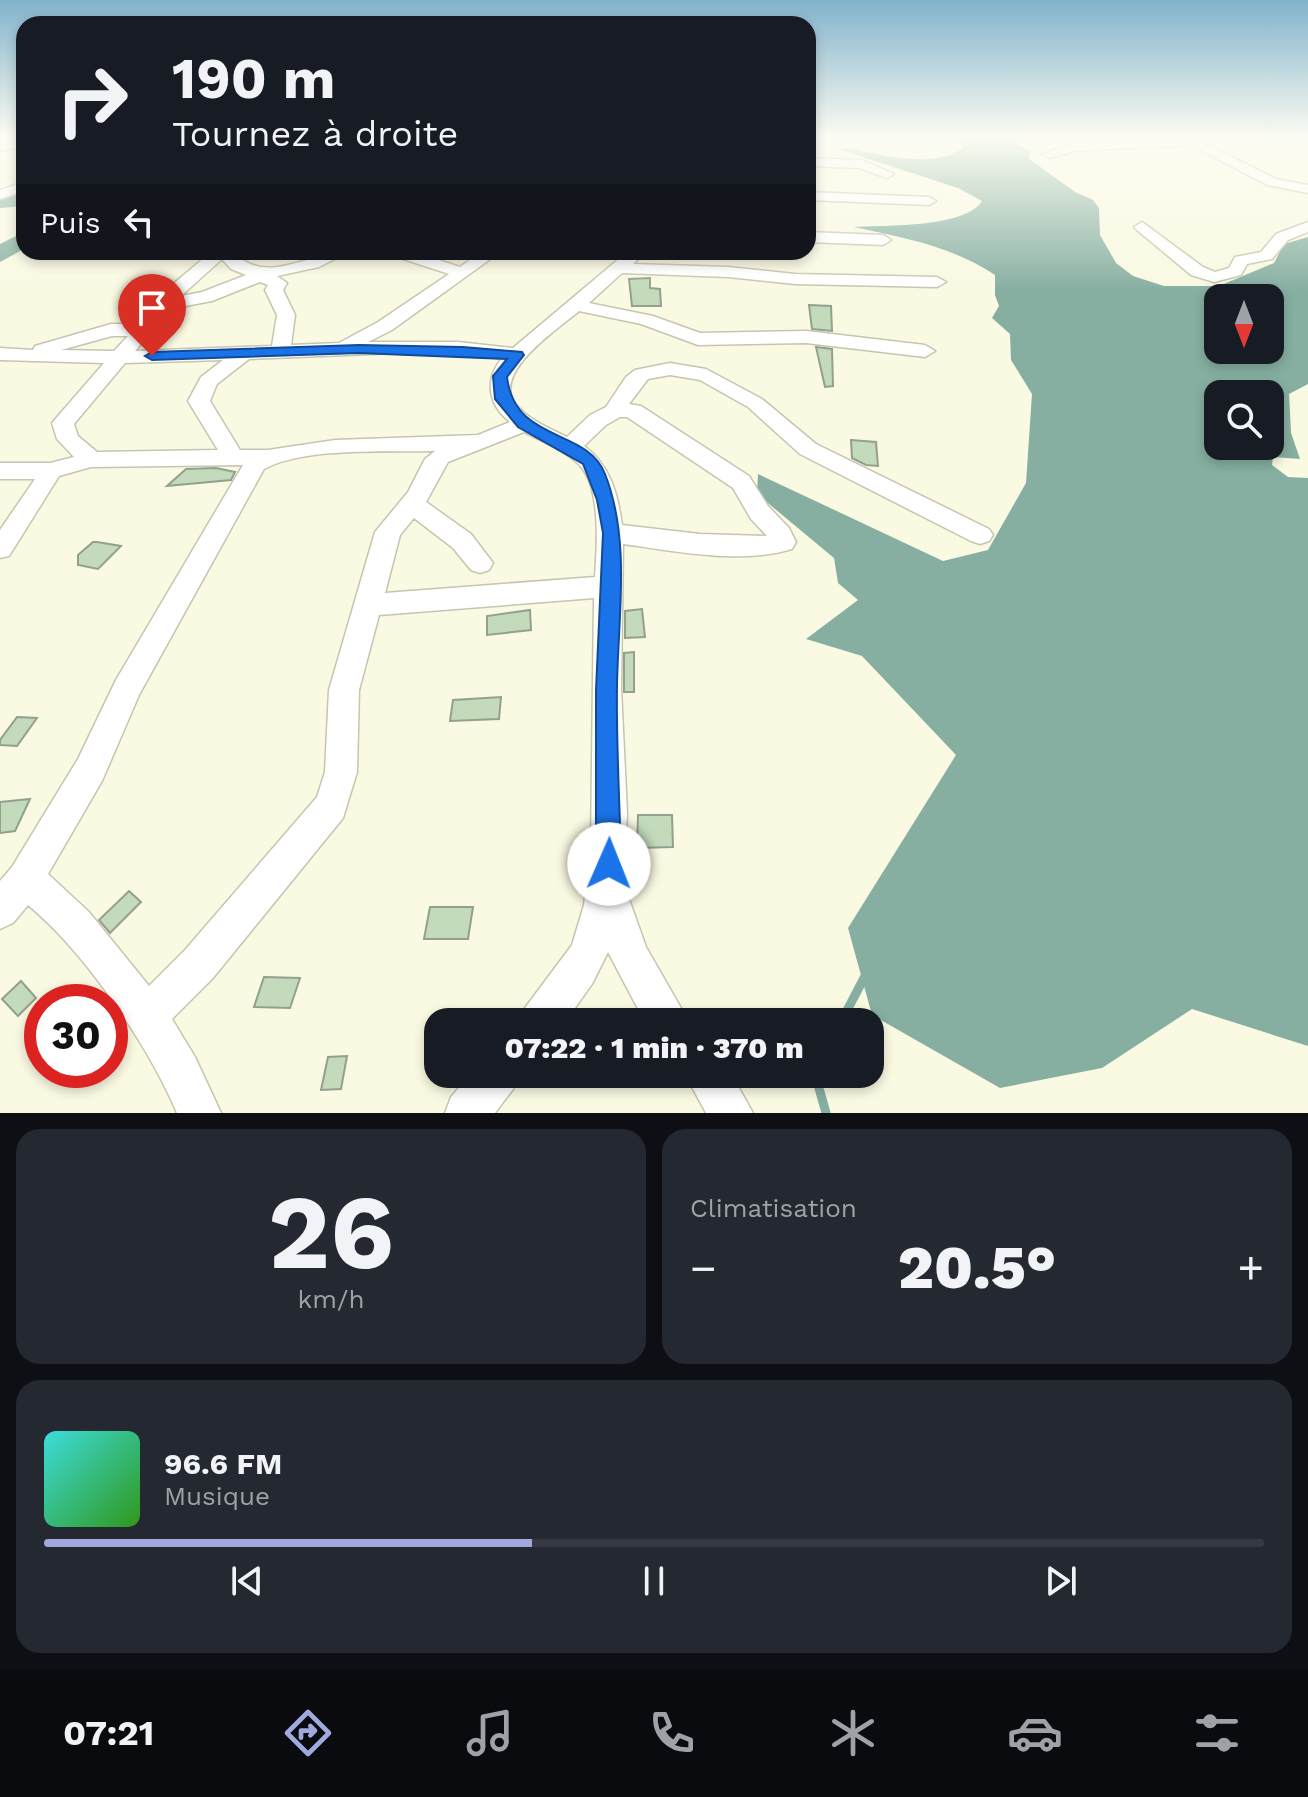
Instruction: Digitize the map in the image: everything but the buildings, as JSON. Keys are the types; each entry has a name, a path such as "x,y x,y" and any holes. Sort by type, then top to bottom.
{"street":[{"path":"816,196 929,201"},
{"path":"1142,227 1197,271 1214,277 1235,271 1241,260 1266,256 1282,237 1308,227"},
{"path":"816,237 883,240"},
{"path":"91,460 68,439 63,423 163,305 213,260"},
{"path":"231,260 237,265 266,273 278,283 274,290 286,315 281,341 283,352"},
{"path":"266,273 278,260"},
{"path":"163,305 206,297 266,273 320,260"},
{"path":"422,260 460,272"},
{"path":"337,349 385,326 479,260"},
{"path":"659,1008 638,978 619,934 608,889 608,586 612,533 596,471 589,460 524,424 509,409 499,387 500,376 518,355 627,260 795,279 937,282"},
{"path":"575,305 646,320 698,339 806,337 925,351"},
{"path":"0,362 95,333 144,330"},
{"path":"0,354 120,358 337,349 424,349 518,355"},
{"path":"232,457 222,435 199,401 208,381 245,353"},
{"path":"570,447 616,408 633,381 642,374 670,369 706,375 755,403 808,449 980,535"},
{"path":"612,533 719,543 765,545 783,542 781,533 758,511 753,496 741,482 641,415 622,407 616,408"},
{"path":"147,1016 199,964 331,806 341,772 344,740 341,705 365,606 388,532 412,504 428,472 440,457 524,424"},
{"path":"0,471 50,471 91,460 268,457 335,447 481,442"},
{"path":"0,910 25,880 90,770 127,689 246,475 255,464 268,457"},
{"path":"0,549 41,490 50,471"},
{"path":"412,504 462,541 480,563"},
{"path":"365,606 444,597 566,593 608,586"},
{"path":"25,880 47,894 70,917 147,1016 199,1113"},
{"path":"550,1008 594,940 608,889"},
{"path":"467,1113 487,1088"},
{"path":"715,1088 731,1113"}],"water":[{"path":"958,188 1069,188 1093,200 1099,208 1100,235 1116,263 1133,276 1164,286 1204,286 1204,364 1284,364 1284,284 1224,284 1274,263 1284,244 1308,237 1308,384 1289,394 1291,433 1300,459 1284,458 1284,380 1204,380 1204,460 1273,460 1272,465 1288,477 1308,478 1308,1046 1192,1009 1102,1068 1000,1088 884,1022 884,1008 870,1008 848,928 956,755 862,656 806,639 858,600 838,583 834,558 757,494 758,474 943,561 988,550 1026,483 1032,394 1011,360 1010,334 992,318 999,306 995,295 995,275 944,250 854,227 942,221 973,210 982,201"}],"waterway":[{"path":"0,202 16,201"},
{"path":"0,255 16,244"},
{"path":"848,1008 865,976"},
{"path":"819,1088 826,1113"}],"route":[{"path":"152,356 337,349 424,349 518,355 507,364 500,376 502,399 524,424 589,460 596,471 612,533 606,690 609,864"}]}
